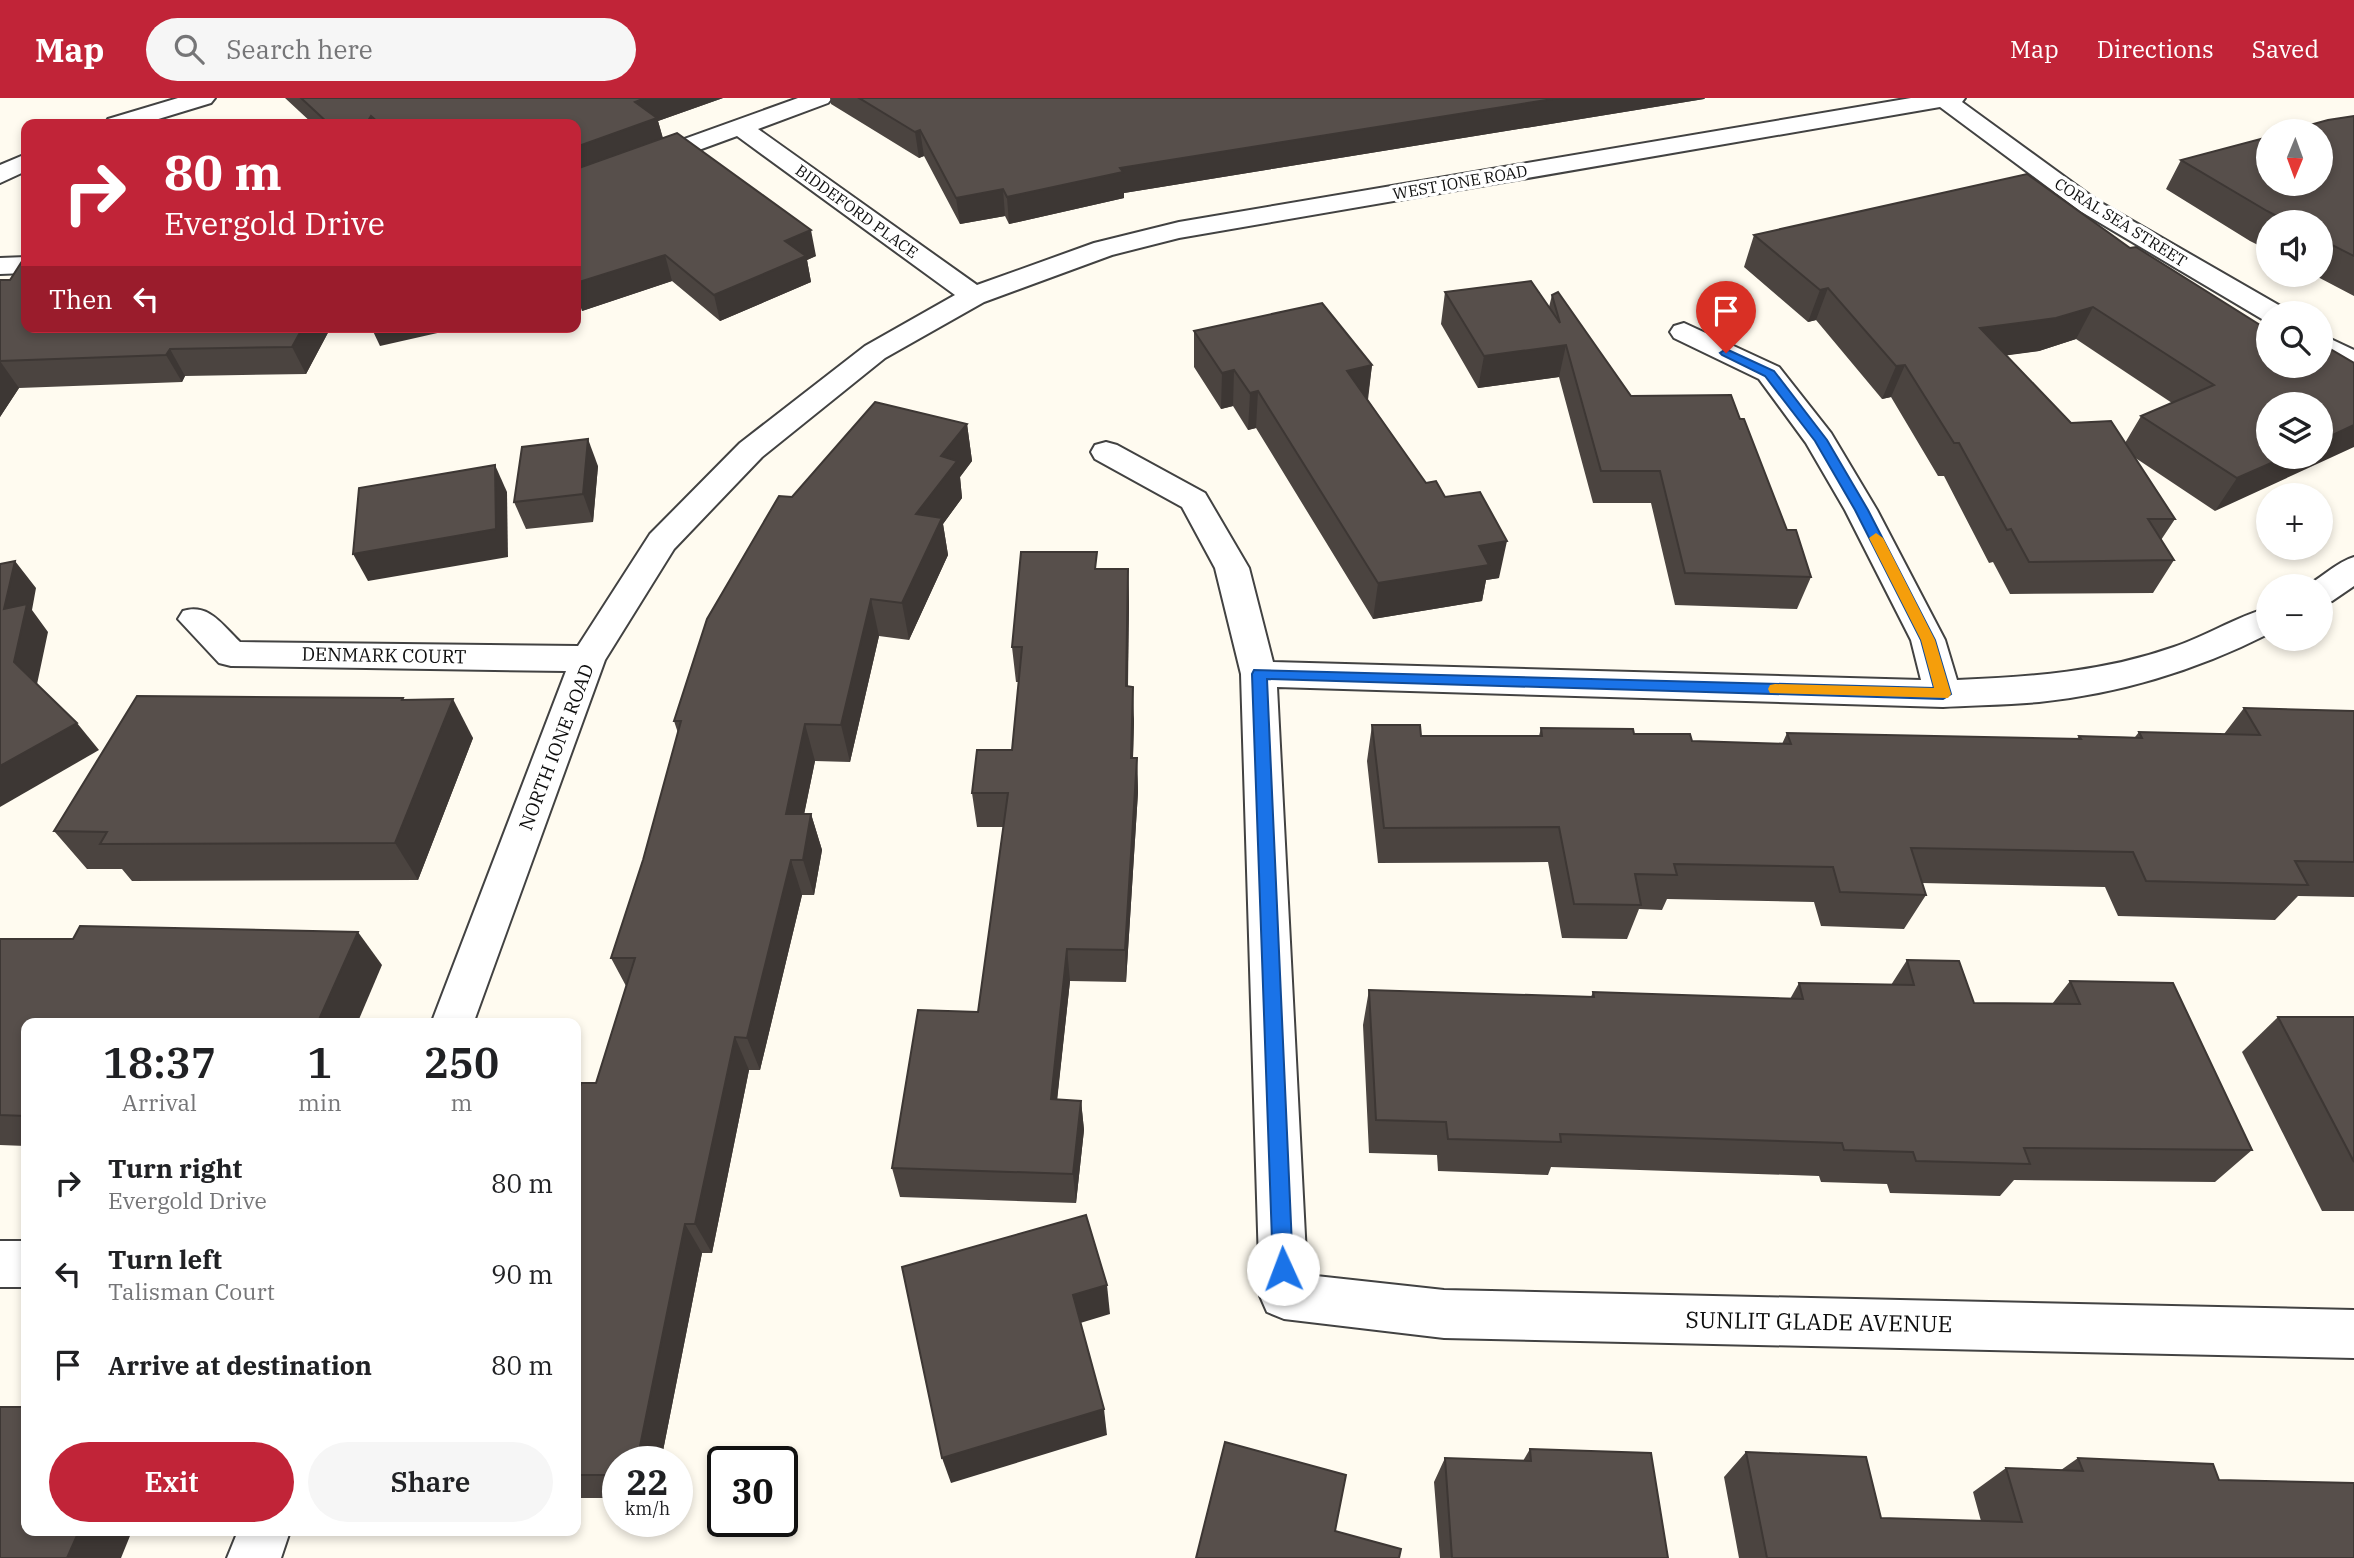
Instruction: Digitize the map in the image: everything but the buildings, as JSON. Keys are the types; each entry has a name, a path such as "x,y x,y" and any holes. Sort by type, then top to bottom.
{"street":[{"path":"134,119 203,98"},
{"path":"581,185 820,98"},
{"name":"WEST IONE ROAD","path":"974,296 1103,248 1179,230 1947,99"},
{"name":"CORAL SEA STREET","path":"1947,99 2090,206 2256,304"},
{"name":"BIDDEFORD PLACE","path":"740,127 974,296"},
{"path":"0,175 21,164"},
{"path":"0,266 21,265"},
{"name":"NORTH IONE ROAD","path":"454,1018 588,659 662,542 751,450 875,352 974,296"},
{"path":"1684,332 1769,373 1820,440 1861,510 1928,640 1943,694"},
{"path":"2333,350 2354,362"},
{"path":"1106,452 1194,500 1232,568 1259,674 1943,694 2042,689 2142,670 2226,643 2256,627"},
{"name":"DENMARK COURT","path":"195,619 231,654 588,659"},
{"name":"SUNLIT GLADE AVENUE","path":"1259,674 1284,1296 1444,1314 2354,1334"},
{"path":"0,1264 21,1264"},
{"path":"254,1558 262,1536"}],"slow traffic":[{"path":"1775,689 1943,694 1928,640 1876,538"}],"route":[{"path":"1283,1269 1259,674 1943,694 1928,640 1861,510 1820,440 1769,373 1726,353"}]}
